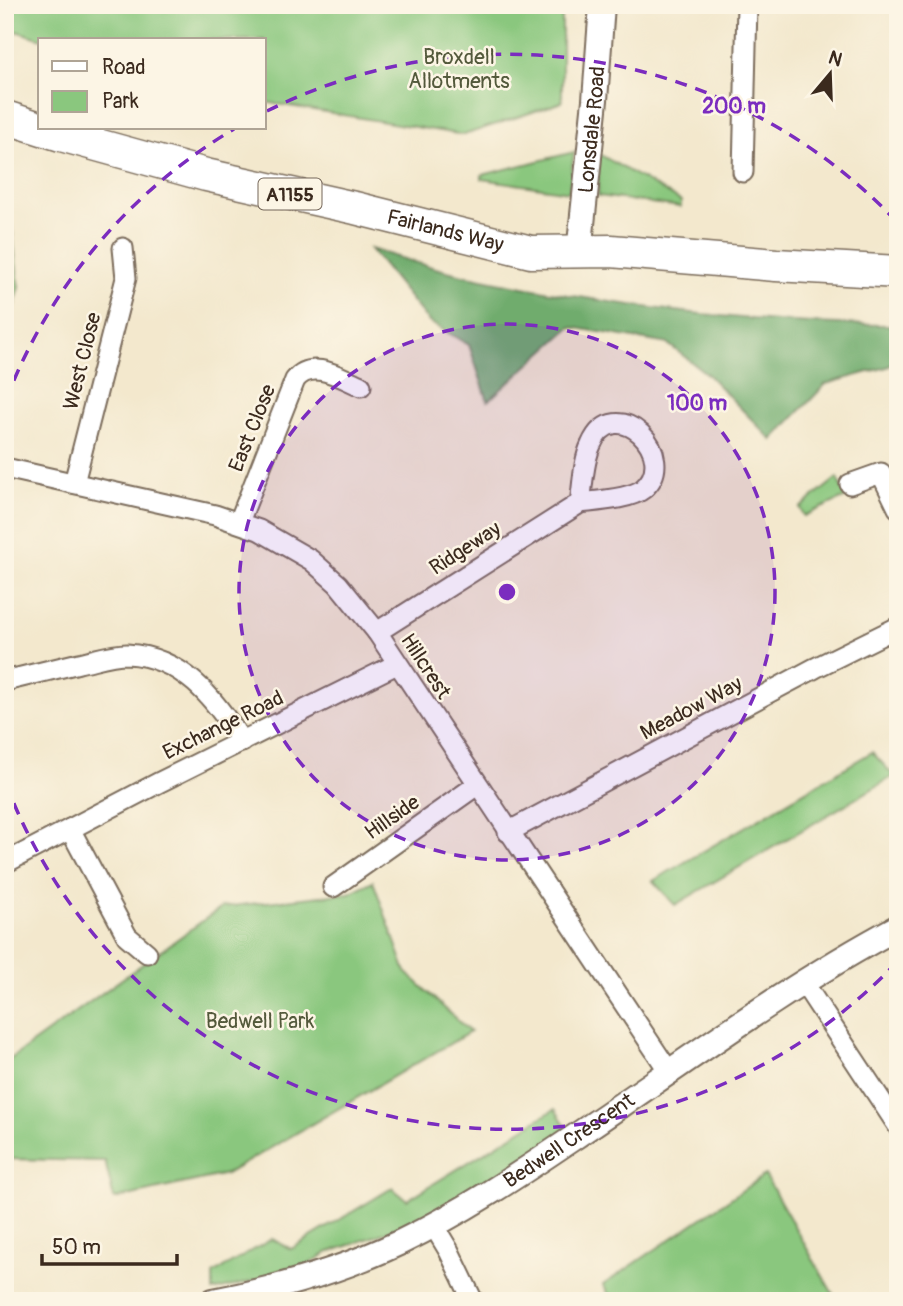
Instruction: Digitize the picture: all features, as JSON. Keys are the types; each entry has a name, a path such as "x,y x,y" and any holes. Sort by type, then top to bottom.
{"main road":[{"name":"Fairlands Way","path":"5,117 38,128"},
{"name":"Fairlands Way","path":"45,130 206,175 355,208 531,253 611,251 898,272"}],"street":[{"name":"Lonsdale Road","path":"579,253 602,5"},
{"path":"743,172 747,5"},
{"name":"West Close","path":"74,483 126,278 123,248"},
{"name":"East Close","path":"239,522 295,380 301,373 321,370 361,386"},
{"name":"Ridgeway","path":"377,632 580,503 634,494 643,489 649,481 654,459 651,447 638,430 617,423 598,433 587,457 580,503"},
{"name":"Hillcrest","path":"5,468 239,522 312,560 338,584 377,632 670,1073"},
{"path":"850,484 881,473 898,508"},
{"name":"Meadow Way","path":"508,832 815,668 898,627"},
{"path":"5,681 107,656 127,654 146,658 167,664 203,689 218,704 242,742"},
{"name":"Exchange Road","path":"5,863 397,664"},
{"name":"Hillside","path":"333,887 477,785"},
{"path":"70,829 127,936 147,953"},
{"name":"Bedwell Crescent","path":"214,1301 281,1285 345,1264 434,1226 519,1174 803,982 898,927"},
{"path":"803,982 898,1126"},
{"path":"434,1226 473,1301"}],"green space":[{"name":"Broxdell Allotments","path":"5,5 562,5 562,102 464,135 266,102 266,38 39,38 5,28"},
{"path":"574,152 569,192 482,179 482,175"},
{"path":"599,154 681,201 681,207 598,196"},
{"path":"5,209 10,214 19,287 5,340"},
{"path":"370,249 468,276 628,305 736,318 898,325 898,361 887,367 826,384 772,440 707,374 668,344 571,327 488,401 469,345 429,322"},
{"path":"837,478 846,497 804,516 800,508"},
{"path":"872,752 894,776 675,905 653,881"},
{"name":"Bedwell Park","path":"373,881 406,972 470,1032 226,1174 114,1199 105,1161 5,1159 5,1063 222,907 349,893"},
{"path":"555,1109 569,1131 430,1217 327,1253 300,1270 213,1291 213,1274 272,1239 291,1249 392,1188 407,1200"},
{"path":"765,1175 837,1301 613,1301 603,1285"}]}
